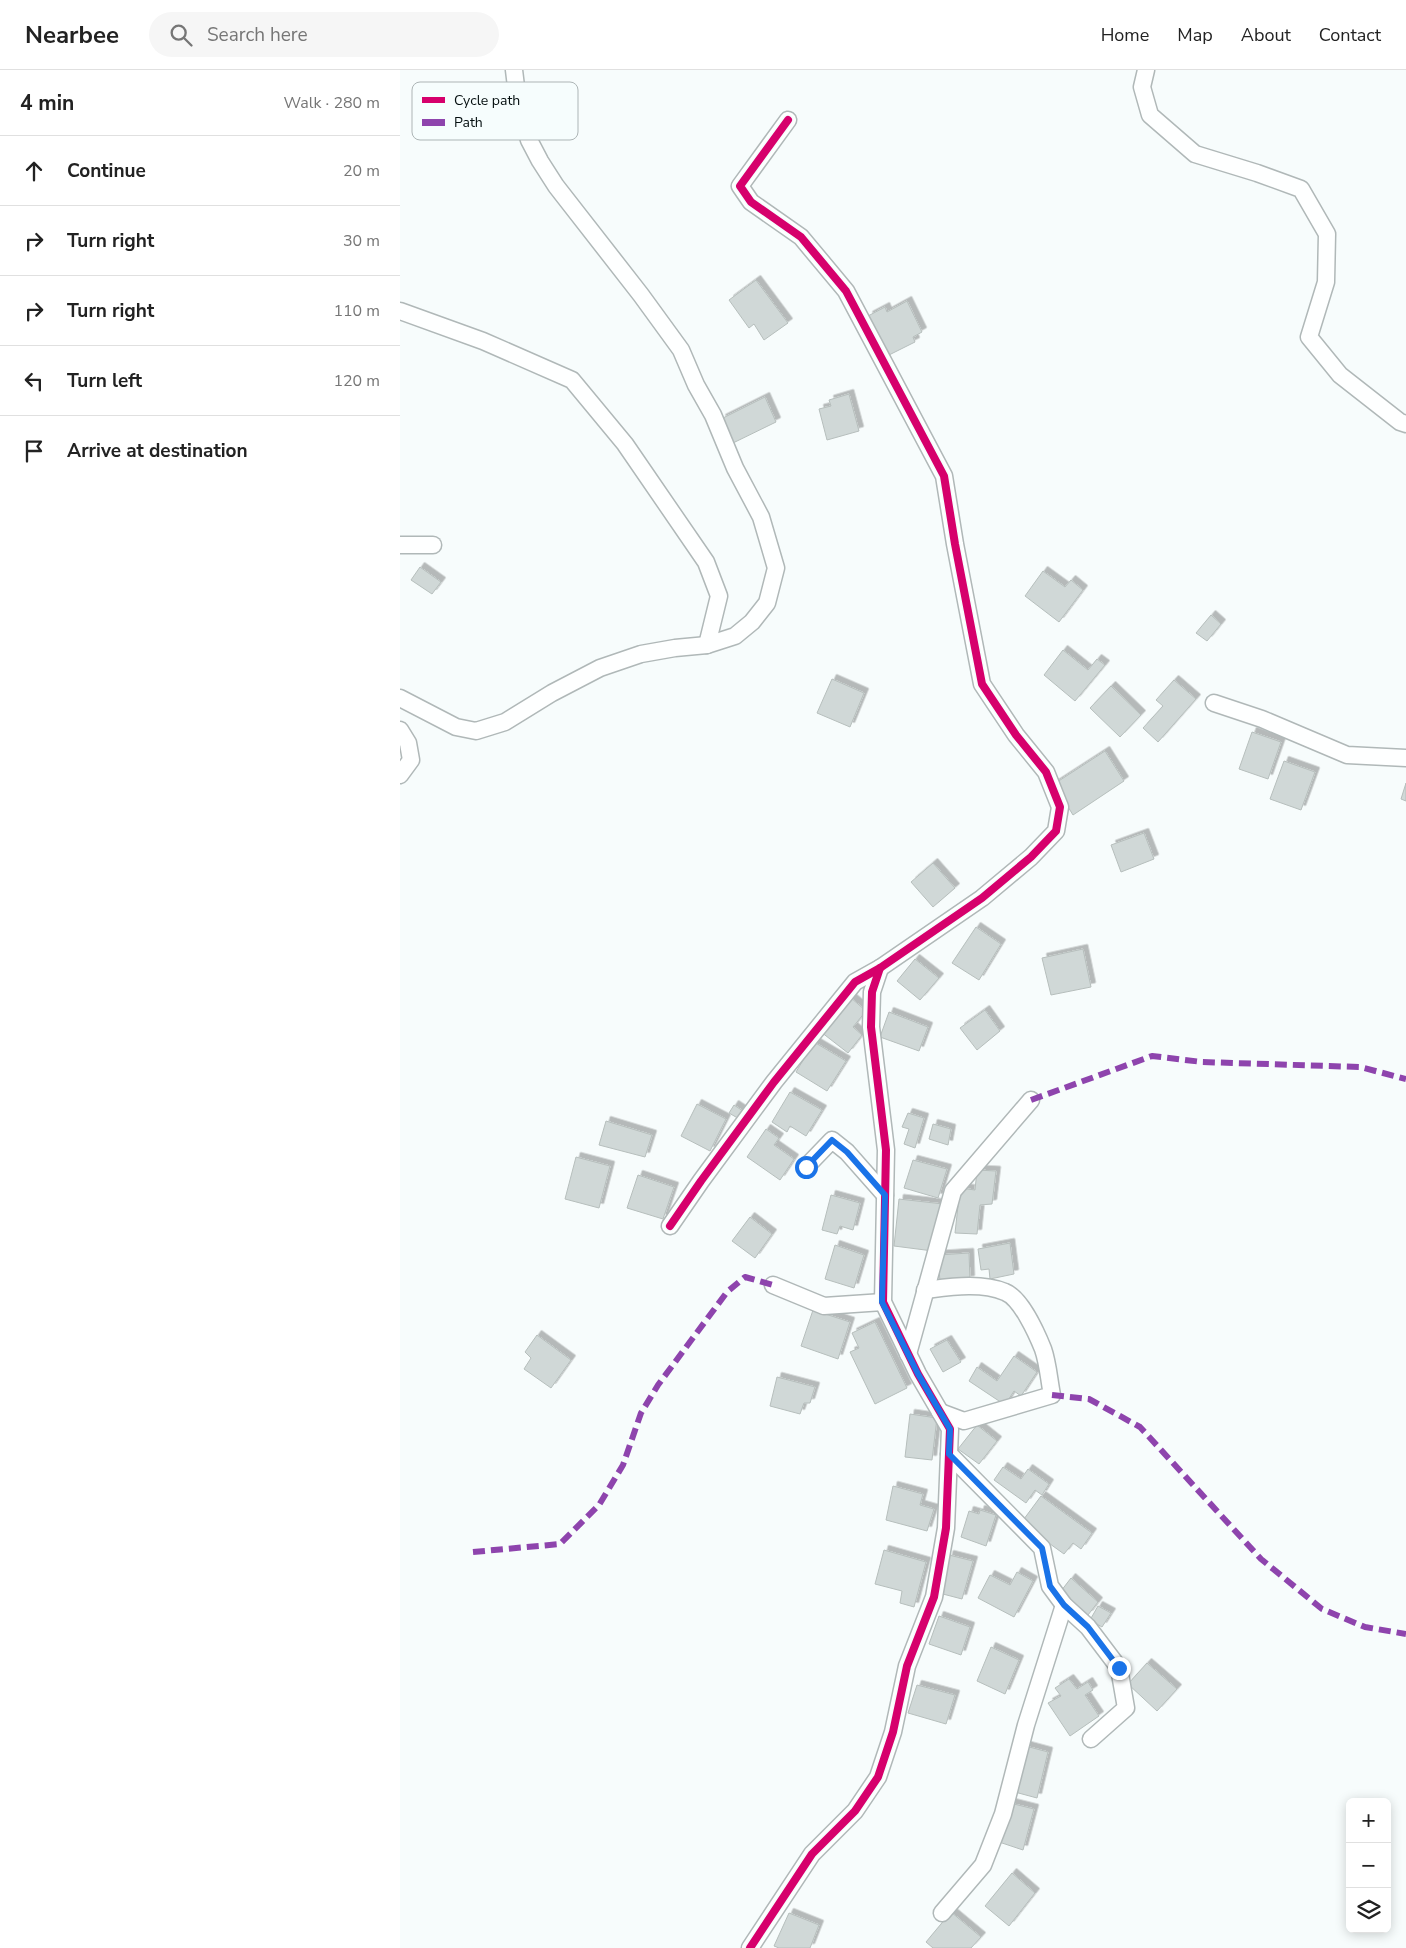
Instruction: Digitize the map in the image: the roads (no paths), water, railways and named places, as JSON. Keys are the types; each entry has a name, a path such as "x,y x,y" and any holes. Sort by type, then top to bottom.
{"street":[{"path":"1146,70 1142,87 1150,115 1195,154 1301,189 1327,234 1326,282 1309,337 1340,375 1400,422 1406,424"},
{"path":"670,1226 774,1082 855,982 880,968 982,898 1031,857 1056,831 1060,807 1046,772 1016,735 982,684 944,476 846,291 801,237 751,202 740,186 788,120"},
{"path":"400,698 456,727 476,731 505,722 552,693 600,668 642,654 707,645 735,636 752,622 767,603 776,568 761,517 735,468 717,424 696,385 681,350 641,295 556,186 540,162 529,140"},
{"path":"400,311 483,341 572,380 625,444 706,562 719,596 707,645"},
{"path":"400,546 433,546"},
{"path":"1214,703 1262,720 1347,755 1406,758"},
{"path":"400,730 408,743 411,760 400,775"},
{"path":"750,1948 812,1854 855,1811 878,1777 893,1732 907,1666 934,1597 946,1528 950,1429 908,1354 882,1302 886,1150 871,1027 872,992 880,968"},
{"path":"908,1354 953,1191 1031,1100"},
{"path":"806,1167 832,1140 847,1152 885,1195"},
{"path":"773,1284 824,1306 882,1302"},
{"path":"925,1290 950,1287 990,1287 1008,1293 1020,1303 1043,1350 1052,1395 964,1421 940,1412"},
{"path":"949,1454 1042,1548 1050,1586 1064,1605 1088,1627 1119,1668 1126,1708 1091,1739"},
{"path":"942,1913 983,1865 993,1840 1003,1814 1026,1724 1064,1605"}]}
